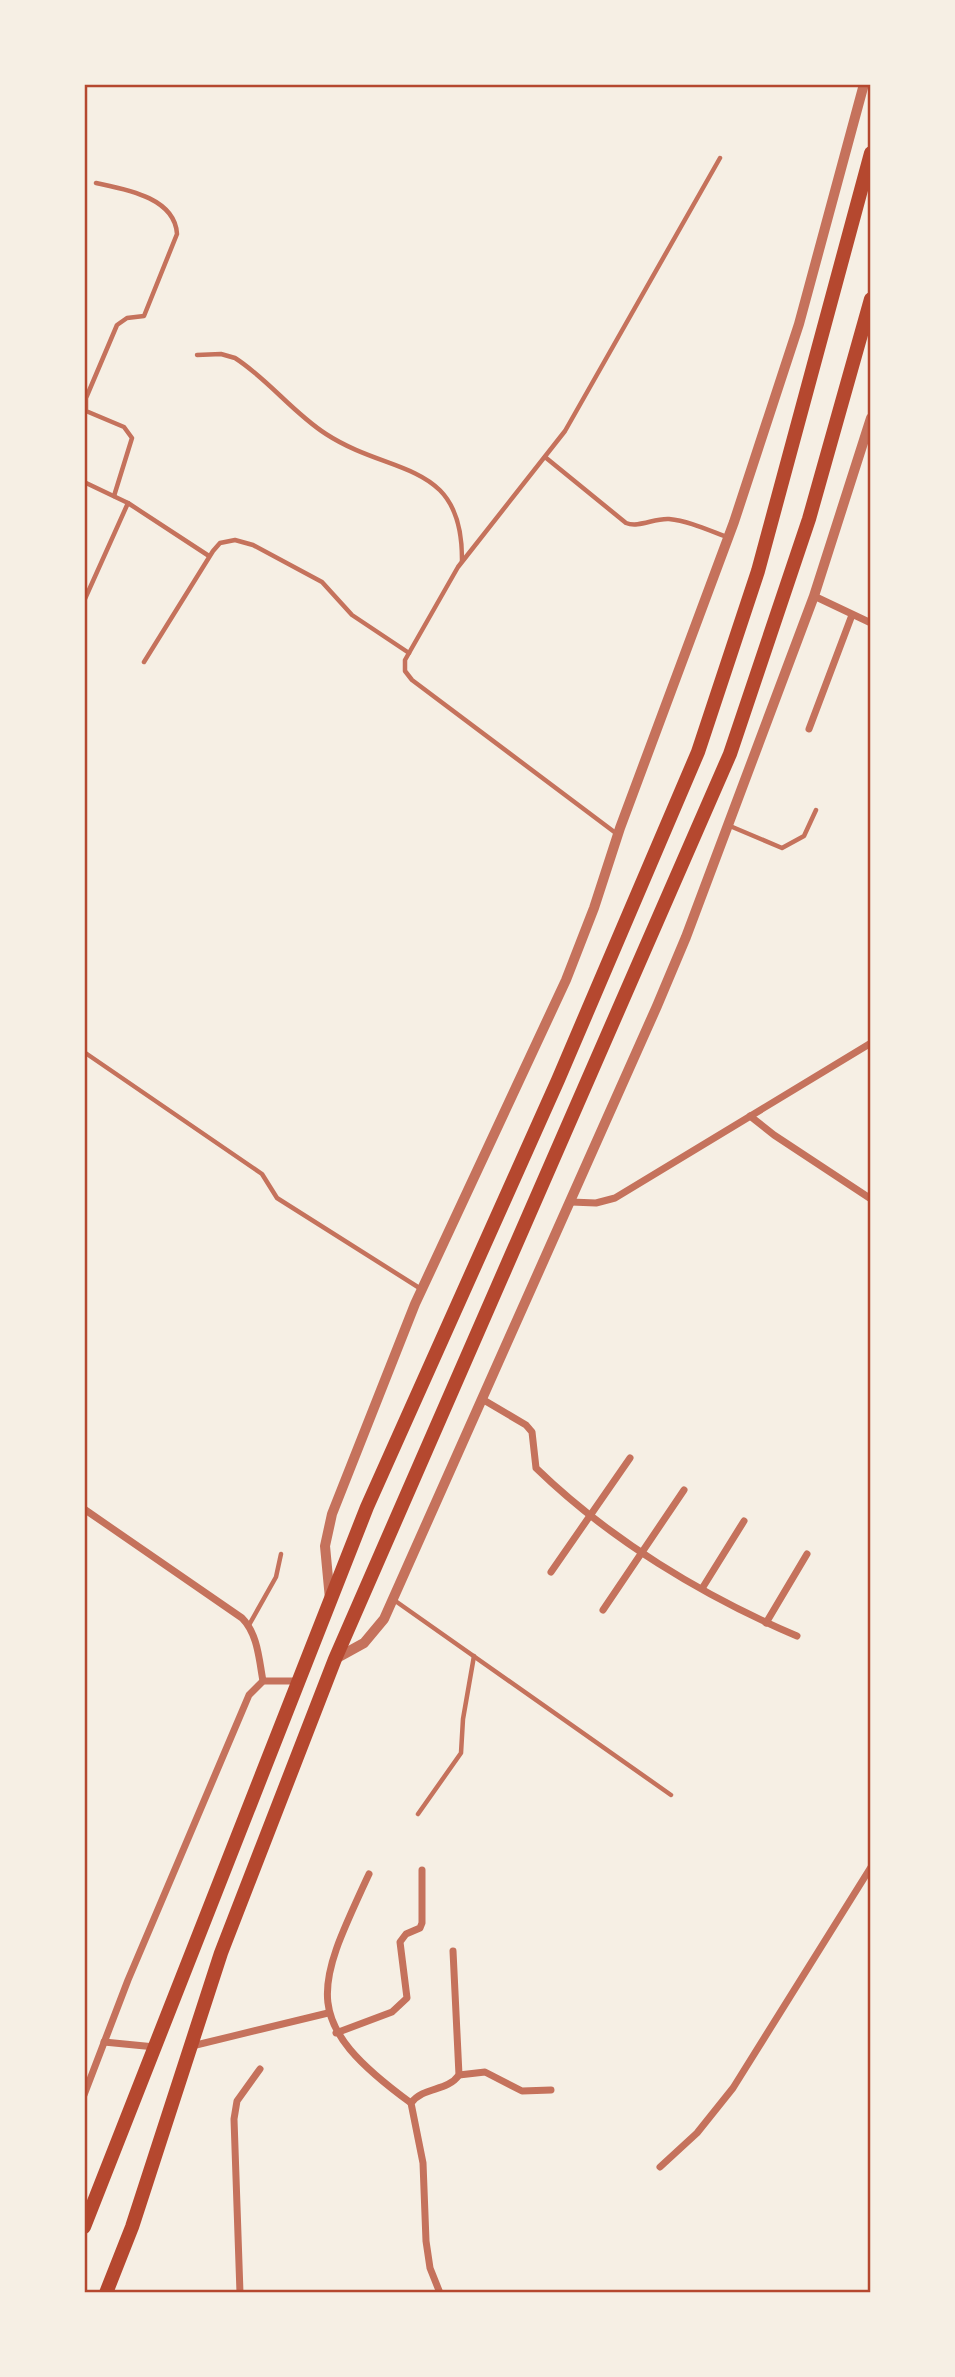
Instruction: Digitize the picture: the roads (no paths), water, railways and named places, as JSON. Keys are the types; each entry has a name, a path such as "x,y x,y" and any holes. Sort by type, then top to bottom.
{"highway":[{"path":"84,2227 367,1507 558,1080 698,752 758,571 871,153"},
{"path":"106,2293 132,2227 221,1953 335,1660 730,754 809,519 871,299"}],"street":[{"path":"331,1602 325,1546 332,1514 422,1289 566,980 594,908 617,835 728,537 799,324 864,84"},
{"path":"335,1660 363,1643 384,1619 571,1202 686,937 814,596 871,418"},
{"path":"814,596 871,624"},
{"path":"809,729 852,615"},
{"path":"571,1202 596,1203 615,1198 871,1043"},
{"path":"750,1116 871,1199"},
{"path":"482,1399 526,1425 532,1432 536,1468 592,1516 643,1554 766,1623 797,1636"},
{"path":"551,1572 630,1458"},
{"path":"603,1610 684,1490"},
{"path":"84,1509 249,1625 263,1681"},
{"path":"703,1587 744,1521"},
{"path":"766,1623 807,1554"},
{"path":"84,2095 249,1695 263,1681 300,1681"},
{"path":"660,2167 697,2133 733,2088 871,1867"},
{"path":"336,2033 392,2012 407,1998 400,1942 407,1934 420,1928 422,1923 422,1870"},
{"path":"369,1874 328,1968 328,2013 336,2033 367,2067 411,2103 423,2163 426,2241 430,2268 440,2293"},
{"path":"411,2103 428,2090 449,2086 458,2075 453,1951"},
{"path":"191,2046 328,2013"},
{"path":"104,2042 156,2048"},
{"path":"240,2293 234,2119 237,2101 260,2069"},
{"path":"458,2075 485,2072 522,2091 551,2090"}],"lane":[{"path":"617,835 412,680 405,671 409,653 462,562 565,432 720,158"},
{"path":"96,183 143,194 166,211 176,225 177,234 144,316 127,318 117,325 86,398 86,411 124,427 132,438 114,496"},
{"path":"197,355 221,354 235,358 324,433 414,473 443,492 458,516 462,533 462,562"},
{"path":"545,457 626,523 632,525 652,520 684,521 728,537"},
{"path":"84,482 128,503 209,556"},
{"path":"84,601 128,503"},
{"path":"144,662 209,556 220,543 235,540 253,545 322,582 352,615 409,653"},
{"path":"728,825 782,848 804,835 816,810"},
{"path":"84,1052 262,1174 277,1198 422,1289"},
{"path":"249,1625 276,1577 281,1555"},
{"path":"393,1600 671,1795"},
{"path":"418,1814 461,1753 463,1719 474,1656"}]}
